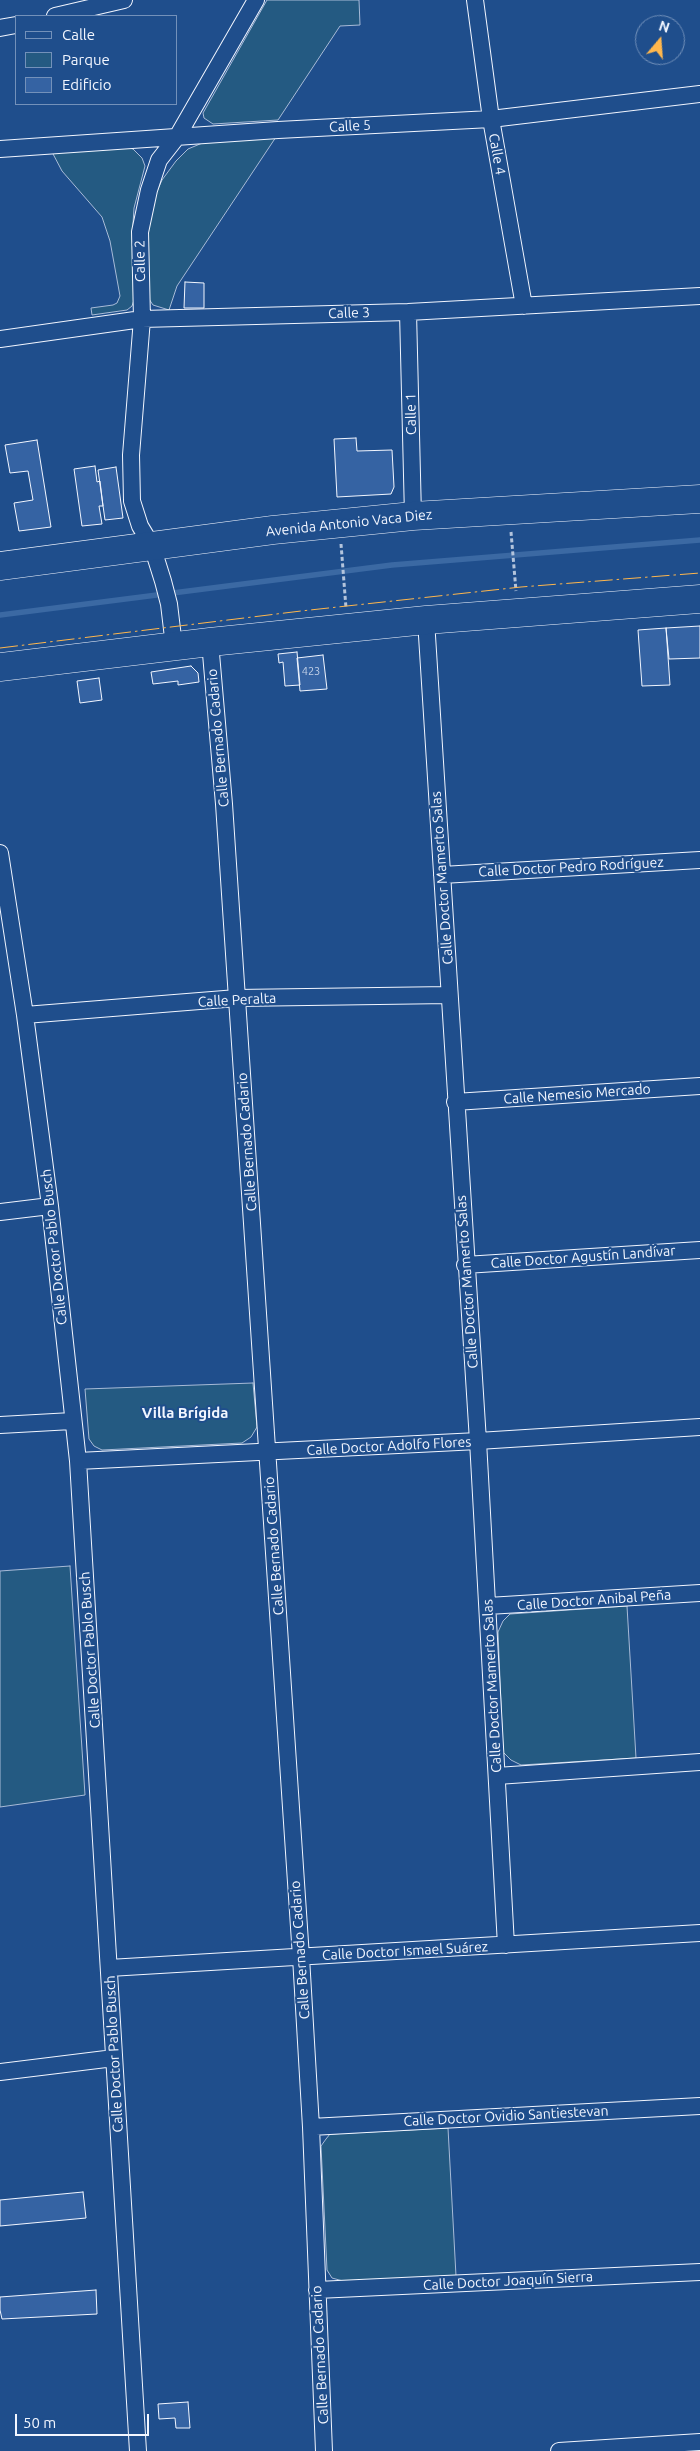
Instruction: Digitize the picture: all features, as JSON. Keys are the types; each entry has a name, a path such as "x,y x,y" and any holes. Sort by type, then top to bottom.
{"highway":[{"name":"Avenida Antonio Vaca Diez","path":"0,566 274,530 413,516 700,499"},
{"path":"0,667 210,642 426,620 700,599"}],"street":[{"path":"59,15 124,0"},
{"name":"Calle 2","path":"174,646 169,604 163,581 152,546 140,526 132,501 131,455 142,319 140,232 143,212 159,160 177,137 256,0"},
{"name":"Calle 4","path":"475,0 491,119 524,306"},
{"path":"0,28 15,25"},
{"name":"Calle 5","path":"0,149 491,119 700,94"},
{"name":"Calle 3","path":"0,339 142,319 408,312 700,296"},
{"name":"Calle 1","path":"408,312 413,516"},
{"name":"Calle Doctor Mamerto Salas","path":"426,620 465,1265 488,1606 506,1945"},
{"name":"Calle Bernado Cadario","path":"210,642 224,804 301,1957 311,2127 316,2290 324,2451"},
{"name":"Calle Doctor Pablo Busch","path":"0,853 25,1015 50,1206 72,1421 78,1461 138,2451"},
{"name":"Calle Doctor Pedro Rodríguez","path":"442,875 700,860"},
{"name":"Calle Peralta","path":"25,1015 237,998 449,995"},
{"name":"Calle Nemesio Mercado","path":"455,1102 700,1086"},
{"path":"0,1212 50,1206"},
{"name":"Calle Doctor Agustín Landívar","path":"465,1265 700,1250"},
{"path":"0,1425 72,1421"},
{"name":"Calle Doctor Adolfo Flores","path":"78,1461 478,1441 700,1427"},
{"name":"Calle Doctor Anibal Peña","path":"488,1606 700,1592"},
{"path":"497,1776 700,1762"},
{"name":"Calle Doctor Ismael Suárez","path":"109,1968 700,1933"},
{"path":"0,2072 114,2058"},
{"name":"Calle Doctor Ovidio Santiestevan","path":"311,2127 700,2106"},
{"name":"Calle Doctor Joaquín Sierra","path":"316,2290 700,2272"},
{"path":"559,2451 700,2442"}],"path":[{"path":"511,542 514,571"},
{"path":"342,560 345,583"}],"green space":[{"path":"267,0 359,0 360,25 340,26 278,120 213,124 204,118 203,113"},
{"path":"276,137 177,286 169,310 153,305 149,299 146,248 151,205 162,180 188,149 207,141"},
{"path":"126,147 133,149 142,158 145,166 134,208 134,300 132,306 127,310 92,315 91,308 113,305 117,303 120,296 110,241 102,217 62,171 52,152"},
{"path":"253,1383 257,1427 251,1437 242,1443 102,1450 94,1446 89,1439 85,1389"},
{"path":"70,1566 85,1795 0,1807 0,1571"},
{"path":"627,1606 636,1758 521,1765 511,1760 503,1752 498,1632 503,1621 510,1614"},
{"path":"448,2128 456,2276 343,2281 332,2278 327,2270 321,2146 326,2139 330,2134"}],"building":[{"path":"185,282 204,283 204,308 184,308"},
{"path":"356,438 357,451 392,450 394,487 391,494 337,497 334,439"},
{"path":"37,440 51,527 19,531 14,503 33,500 28,471 10,473 5,445"},
{"path":"95,466 97,482 100,481 103,506 99,506 102,524 82,526 74,469"},
{"path":"116,467 123,518 105,520 98,470"},
{"path":"700,626 700,658 669,659 666,628"},
{"path":"666,628 670,685 642,686 638,630"},
{"path":"297,652 300,685 285,686 283,662 279,663 278,654"},
{"path":"323,655 327,689 300,691 297,658"},
{"path":"191,666 198,673 199,682 178,685 178,681 153,684 151,672"},
{"path":"99,678 102,700 80,703 77,681"},
{"path":"83,2192 86,2218 0,2226 0,2200"},
{"path":"96,2290 97,2314 2,2319 0,2297"},
{"path":"188,2402 190,2428 176,2428 175,2418 159,2419 158,2404"}],"waterway":[{"path":"0,615 392,565 700,540"}],"power":[{"path":"0,648 301,611 521,587 700,573"}],"district":[{"name":"Villa Brígida","path":"185,1413"}]}
